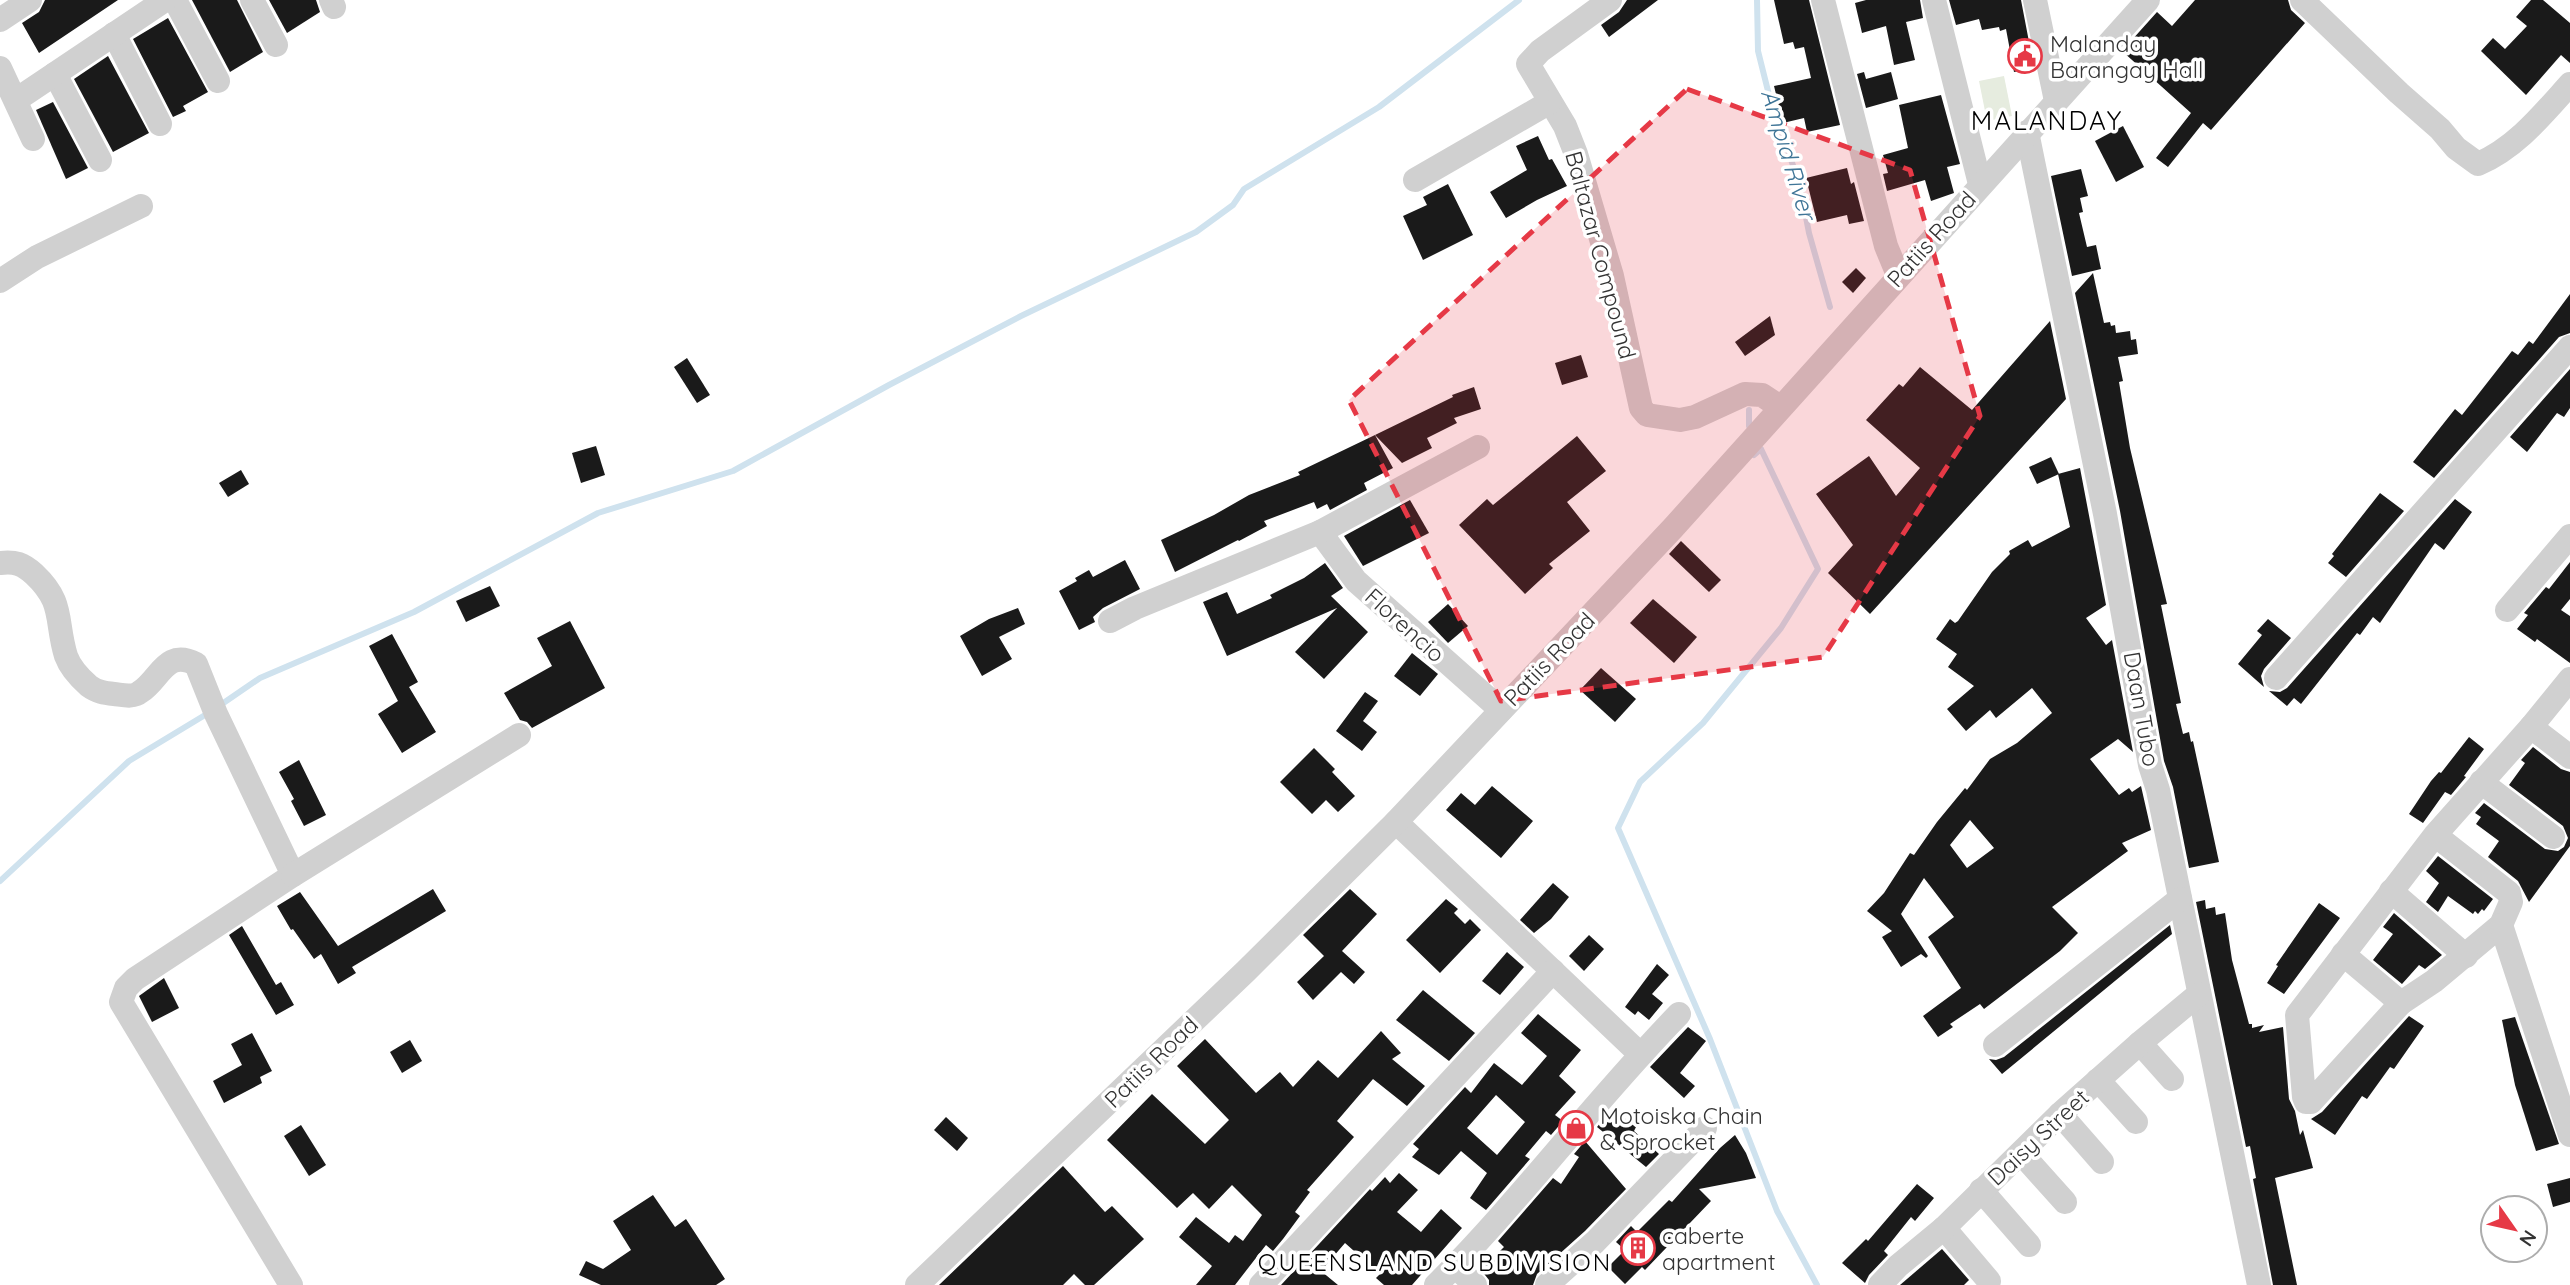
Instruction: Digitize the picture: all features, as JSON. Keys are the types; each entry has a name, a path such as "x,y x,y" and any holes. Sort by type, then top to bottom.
{"street":[{"path":"0,20 30,0"},
{"path":"16,100 165,0"},
{"path":"175,0 218,81"},
{"path":"251,0 276,46"},
{"name":"Baltazar Compound","path":"1610,0 1540,51 1530,60 1528,67 1566,126 1612,276 1643,413 1681,421 1745,394 1762,395 1780,407"},
{"path":"1823,0 1886,246 1898,275"},
{"path":"1934,0 1980,184"},
{"path":"2035,0 2056,101"},
{"name":"Patiis Road","path":"917,1285 1226,990 1396,822 1673,528 2148,0"},
{"path":"2302,0 2440,129 2456,148 2478,164 2495,157 2514,142 2570,84"},
{"path":"114,34 160,124"},
{"path":"0,68 33,139"},
{"path":"55,74 100,160"},
{"path":"1415,180 1550,102"},
{"name":"Daan Tubo","path":"2027,132 2105,513 2150,765 2158,790 2259,1285"},
{"path":"0,281 37,257 141,206"},
{"path":"2276,678 2570,346"},
{"path":"1110,621 1135,608 1320,532 1478,447"},
{"name":"Florencio","path":"1320,532 1356,581 1501,710"},
{"path":"2507,610 2568,542"},
{"path":"0,564 12,562 26,567 48,588 54,597 67,658 88,685 97,691 131,696 139,694 164,666 171,662 187,660 198,666 214,709 293,875"},
{"path":"2435,835 2509,892 2511,902 2501,925 2466,956 2401,1003 2311,1102 2306,1102 2297,1015 2435,835 2570,680"},
{"path":"2531,727 2570,757"},
{"path":"291,1285 121,1002 126,988 135,979 293,875 519,735"},
{"path":"2481,782 2553,837"},
{"path":"1396,822 1640,1054"},
{"path":"2391,891 2466,956"},
{"path":"1995,1045 2180,899"},
{"path":"2501,925 2570,1135"},
{"path":"2343,954 2401,1003"},
{"path":"1261,1285 1553,971"},
{"name":"Daisy Street","path":"1880,1285 1898,1266 1944,1228 2098,1080 2199,994"},
{"path":"1436,1285 1640,1054 1679,1014"},
{"path":"2140,1043 2172,1079"},
{"path":"2098,1080 2136,1122"},
{"path":"2060,1115 2102,1162"},
{"path":"1548,1285 1595,1242 1704,1128"},
{"path":"2021,1153 2065,1202"},
{"path":"1981,1190 2029,1245"},
{"path":"1944,1228 1989,1281"},
{"path":"1455,1266 1475,1285"}],"highlighted area":[{"path":"1687,89 1910,170 1980,416 1823,657 1501,701 1349,400"}],"shaded area":[{"path":"2004,76 2012,116 1987,121 1979,81"}],"building":[{"path":"45,0 118,0 39,53 22,23 39,12"},
{"path":"192,0 237,0 263,52 230,72"},
{"path":"269,0 316,0 320,12 287,33"},
{"path":"1627,0 1658,0 1609,37 1601,25 1619,12"},
{"path":"1774,0 1809,0 1840,125 1807,132 1804,118 1783,123 1774,86 1811,78 1804,47 1795,49 1793,42 1784,44"},
{"path":"1866,0 1920,0 1923,18 1906,22 1915,60 1894,65 1886,26 1862,33 1855,3"},
{"path":"1949,0 2021,0 2034,68 2014,72 2006,29 2000,31 1999,27 1982,30 1979,19 1956,25"},
{"path":"2195,0 2288,0 2291,10 2305,23 2211,130 2203,123 2168,167 2156,158 2191,113 2122,51 2157,12 2172,26"},
{"path":"2531,0 2543,0 2570,23 2570,63 2561,55 2526,95 2481,51 2493,38 2505,49 2527,26 2516,17"},
{"path":"168,18 208,92 183,106 186,111 173,117 133,39"},
{"path":"108,56 149,133 113,152 74,79"},
{"path":"1864,72 1866,79 1891,72 1898,99 1866,108 1857,74"},
{"path":"1941,95 1960,164 1947,167 1954,193 1931,201 1925,180 1887,191 1883,174 1888,173 1883,155 1908,148 1899,105"},
{"path":"53,102 88,168 66,179 36,110"},
{"path":"2123,126 2144,167 2116,182 2095,141"},
{"path":"1538,136 1549,160 1552,159 1567,186 1506,218 1490,192 1527,170 1516,146"},
{"path":"1847,168 1851,184 1854,182 1864,221 1849,224 1847,215 1817,222 1806,178"},
{"path":"2081,169 2088,196 2080,198 2083,212 2079,213 2087,247 2096,245 2101,269 2072,276 2051,176"},
{"path":"1448,184 1473,235 1423,260 1403,216 1427,205 1423,197"},
{"path":"1856,268 1866,278 1853,293 1842,282"},
{"path":"2093,273 2104,323 2115,325 2116,333 2130,331 2131,340 2136,339 2138,354 2118,357 2123,381 2119,382 2130,448 2167,604 2161,605 2181,703 2176,704 2183,734 2189,732 2191,742 2193,741 2219,862 2189,868 2173,787 2164,761 2120,511 2075,293"},
{"path":"2570,294 2570,333 2559,337 2434,478 2413,462 2455,409 2462,415 2512,351 2518,355 2529,341 2533,344"},
{"path":"1770,316 1775,335 1745,356 1735,342"},
{"path":"2050,321 2066,399 1870,614 1828,573 1853,545 1816,494 1869,456 1896,496 1920,468 1866,420 1899,384 1903,387 1920,367 1972,410"},
{"path":"1581,355 1588,377 1562,385 1555,363"},
{"path":"687,358 710,395 697,403 674,367"},
{"path":"2570,369 2570,408 2564,417 2557,413 2527,452 2510,437"},
{"path":"1474,387 1481,409 1454,418 1457,423 1427,438 1432,448 1402,463 1375,435 1453,397 1452,395"},
{"path":"1375,435 1393,468 1364,483 1367,490 1330,510 1327,504 1317,509 1314,502 1264,521 1267,526 1175,572 1161,540 1249,495 1300,475 1298,472"},
{"path":"1577,436 1606,471 1567,502 1590,531 1549,564 1553,568 1525,594 1459,525 1487,499 1493,505"},
{"path":"596,446 605,475 581,483 572,453"},
{"path":"2051,457 2059,474 2037,484 2029,467"},
{"path":"2080,468 2106,605 2086,618 2106,645 2112,640 2133,752 2118,739 2090,759 2119,795 2129,788 2132,792 2141,786 2151,830 2122,843 2128,851 2052,907 2078,933 2060,951 1984,1009 1980,1004 1950,1024 1953,1027 1938,1037 1923,1016 1961,988 1928,937 1954,917 1924,878 1901,914 1928,956 1926,958 1921,954 1901,967 1882,937 1892,931 1867,911 1884,893 1910,853 1914,855 1937,822 1965,788 1967,790 1990,759 2017,743 2052,713 2032,688 1996,718 1990,710 1966,731 1947,709 1974,686 1948,667 1957,654 1936,639 1950,619 1955,623 1958,621 1992,572 2010,554 2009,551 2028,540 2032,547 2070,527 2058,474","holes":["1970,820 1994,848 1967,868 1950,845"]},
{"path":"241,470 249,484 228,497 219,483"},
{"path":"2380,493 2404,511 2346,577 2328,563 2334,556 2332,554"},
{"path":"2455,499 2472,512 2444,550 2435,543 2380,623 2373,617 2360,635 2357,633 2301,704 2294,698 2287,706 2269,691 2280,692 2287,688"},
{"path":"1410,500 1429,533 1363,566 1344,536"},
{"path":"1681,541 1721,580 1709,592 1669,554"},
{"path":"1125,560 1140,589 1103,608 1093,617 1095,622 1079,630 1059,591 1077,581 1075,578 1089,570 1093,577"},
{"path":"2570,562 2570,599 2561,610 2570,616 2570,663 2537,639 2535,642 2517,629 2528,615 2524,613 2546,587 2549,589"},
{"path":"1325,563 1343,588 1331,596 1368,632 1324,679 1295,652 1337,608 1227,656 1203,602 1227,592 1237,614 1272,598 1270,595 1304,578"},
{"path":"490,586 500,606 466,622 456,601"},
{"path":"1653,599 1697,637 1674,663 1630,623"},
{"path":"1448,604 1468,626 1448,643 1428,622"},
{"path":"1018,608 1025,624 999,637 1012,659 982,676 960,636 989,619"},
{"path":"2268,619 2291,638 2264,669 2261,676 2264,687 2238,664 2262,635 2257,631"},
{"path":"570,621 605,688 532,728 527,722 520,720 504,693 552,666 537,638"},
{"path":"392,634 418,682 409,687 436,732 402,753 378,714 398,701 369,646"},
{"path":"1412,653 1438,674 1420,696 1394,676"},
{"path":"1601,668 1636,699 1615,722 1580,690"},
{"path":"1365,692 1378,701 1363,721 1377,732 1362,751 1336,731"},
{"path":"2469,737 2484,749 2464,776 2466,777 2451,795 2445,792 2423,823 2409,814 2431,781 2441,773"},
{"path":"2533,747 2561,769 2570,772 2570,846 2529,902 2518,881 2488,857 2499,841 2476,824 2481,817 2475,813 2484,803 2545,849 2558,851 2564,847 2568,838 2563,826 2509,785 2525,763 2521,760"},
{"path":"1314,748 1335,769 1332,772 1355,796 1338,812 1326,800 1312,814 1280,782"},
{"path":"299,760 326,815 304,826 291,801 294,799 279,772"},
{"path":"1492,786 1533,821 1501,858 1446,810 1461,793 1475,805"},
{"path":"2438,856 2493,899 2484,911 2482,909 2478,914 2475,911 2473,914 2448,896 2438,912 2426,902 2439,883 2426,871"},
{"path":"1553,883 1569,897 1551,919 1534,933 1520,920"},
{"path":"433,889 446,911 352,967 356,973 338,984 321,954 314,959 293,929 291,930 277,906 300,892 338,946"},
{"path":"1350,889 1377,914 1342,951 1365,972 1354,984 1341,972 1313,1000 1297,982 1324,956 1303,935"},
{"path":"1446,899 1458,909 1454,913 1465,924 1470,919 1481,930 1440,973 1406,940"},
{"path":"2205,900 2206,909 2215,907 2216,915 2225,913 2232,960 2249,1024 2252,1024 2252,1028 2264,1025 2259,1032 2283,1027 2289,1099 2295,1111 2300,1135 2303,1130 2313,1168 2275,1178 2297,1285 2273,1285 2253,1179 2256,1178 2250,1146 2246,1147 2196,902"},
{"path":"2319,903 2340,918 2284,994 2267,983 2278,966 2276,965"},
{"path":"2394,913 2442,955 2425,969 2419,965 2402,984 2373,960 2393,934 2383,927"},
{"path":"2170,925 2172,934 2002,1074 1989,1059 2004,1057"},
{"path":"242,926 276,985 281,982 294,1005 276,1015 229,935"},
{"path":"1589,935 1604,949 1584,971 1569,956"},
{"path":"1507,952 1524,967 1500,995 1482,981"},
{"path":"1657,964 1669,975 1652,994 1663,1003 1649,1020 1638,1011 1635,1015 1625,1007"},
{"path":"164,978 179,1008 152,1022 139,996"},
{"path":"1423,990 1475,1033 1449,1061 1396,1020"},
{"path":"1538,1014 1581,1050 1559,1076 1576,1092 1555,1115 1563,1121 1551,1135 1546,1131 1525,1156 1530,1159 1486,1210 1470,1198 1487,1173 1461,1151 1439,1175 1412,1157 1419,1149 1413,1144 1465,1087 1471,1093 1494,1063 1522,1085 1547,1056 1521,1033","holes":["1496,1095 1525,1122 1497,1155 1467,1128"]},
{"path":"2409,1016 2424,1026 2394,1069 2390,1067 2367,1099 2362,1096 2335,1135 2311,1119 2322,1112"},
{"path":"2515,1017 2559,1144 2536,1151 2515,1085 2502,1020"},
{"path":"1688,1027 1706,1041 1680,1073 1695,1086 1684,1098 1650,1067"},
{"path":"1381,1031 1401,1053 1392,1059 1425,1086 1407,1106 1373,1079 1337,1121 1354,1137 1307,1190 1310,1192 1295,1212 1300,1216 1273,1251 1266,1245 1235,1285 1196,1285 1212,1266 1179,1237 1196,1217 1229,1243 1235,1235 1243,1241 1262,1215 1232,1185 1209,1209 1193,1193 1177,1208 1107,1140 1152,1094 1205,1144 1229,1120 1177,1066 1205,1039 1256,1093 1280,1072 1293,1087 1318,1060 1338,1078"},
{"path":"252,1033 272,1071 260,1077 262,1083 224,1103 213,1081 242,1065 231,1044"},
{"path":"410,1040 422,1061 402,1073 390,1052"},
{"path":"1612,1109 1636,1127 1634,1131 1659,1154 1646,1167 1597,1127"},
{"path":"946,1117 968,1138 957,1151 934,1130"},
{"path":"301,1125 326,1165 309,1176 284,1136"},
{"path":"1735,1135 1756,1178 1699,1189 1711,1201 1645,1270 1642,1267 1625,1284 1608,1267 1625,1250 1616,1242 1631,1226 1637,1232 1669,1200 1672,1202"},
{"path":"1585,1141 1626,1189 1537,1274 1533,1285 1489,1285 1489,1280 1481,1270 1504,1247 1498,1241 1553,1178 1561,1184 1579,1157 1574,1154"},
{"path":"1063,1166 1105,1212 1112,1206 1144,1239 1094,1285 1085,1285 1074,1274 1063,1285 939,1285"},
{"path":"1399,1173 1418,1190 1397,1212 1421,1232 1441,1209 1462,1228 1412,1285 1384,1285 1376,1278 1380,1274 1345,1243 1321,1271 1338,1285 1281,1285 1370,1189 1372,1191 1385,1177 1390,1183"},
{"path":"2570,1178 2570,1202 2553,1207 2547,1184"},
{"path":"1917,1184 1934,1198 1915,1221 1911,1217 1884,1251 1888,1255 1865,1283 1842,1263 1866,1239 1868,1241"},
{"path":"653,1195 675,1227 686,1219 725,1279 716,1285 601,1285 579,1275 586,1261 603,1269 631,1250 613,1221"},
{"path":"1942,1249 1969,1280 1964,1285 1900,1285"}],"waterway":[{"path":"219,706 260,678 414,612 598,513 733,471 1021,316 1196,232 1233,205 1244,189 1379,107 1519,0"},
{"name":"Ampid River","path":"1757,0 1758,51 1769,95 1800,186 1809,233 1830,307"},
{"path":"1749,410 1749,426"},
{"path":"1754,455 1761,449 1818,569 1781,628 1703,723 1640,782 1618,828 1710,1039 1777,1211 1817,1285"},
{"path":"0,881 129,761 210,712"}],"place":[{"name":"Malanday Barangay Hall","path":"2025,56"},
{"name":"Motoiska Chain & Sprocket","path":"1576,1128"},
{"name":"caberte apartment","path":"1638,1248"}],"district":[{"name":"MALANDAY","path":"2047,120"},
{"name":"QUEENSLAND SUBDIVISION","path":"1435,1262"}]}
